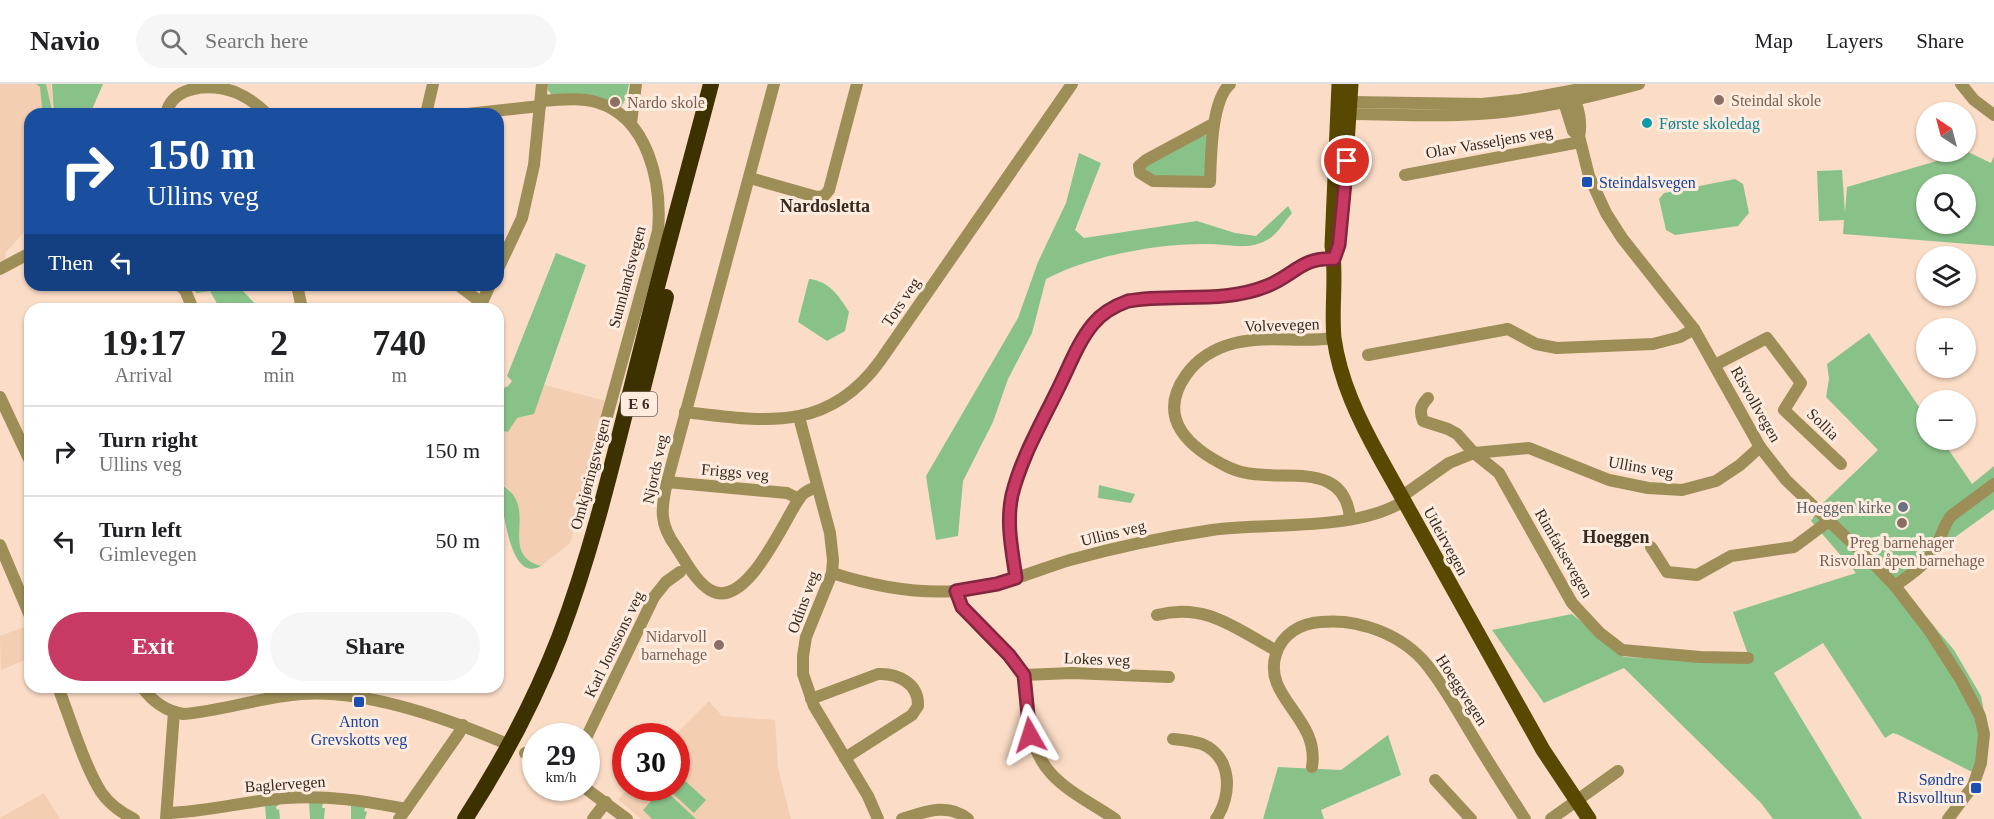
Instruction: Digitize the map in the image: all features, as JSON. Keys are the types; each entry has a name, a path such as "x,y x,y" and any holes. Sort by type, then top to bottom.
{"highway":[{"name":"Omkjøringsvegen","path":"465,819 517,731 543,677 573,598 614,460 711,84"},
{"name":"Omkjøringsvegen","path":"477,819 536,718 558,669 591,578 624,464 721,84"}],"main road":[{"name":"Utleirvegen","path":"1339,84 1346,108"},
{"name":"Utleirvegen","path":"1351,84 1346,108 1339,245 1334,259 1332,304 1334,338 1344,379 1364,429 1402,499 1543,750 1589,819"}],"street":[{"path":"428,108 434,84"},
{"path":"504,256 522,218 534,165 542,84"},
{"path":"631,123 636,84"},
{"name":"Njords veg","path":"774,84 667,482 662,513 665,529 699,579 708,589 718,593 736,588 753,573 799,499 805,492 817,487"},
{"path":"750,178 817,197 824,196 829,190 857,84"},
{"name":"Tors veg","path":"685,412 756,420 799,417 839,400 860,384 876,367 1072,84"},
{"path":"1213,124 1146,160 1139,166 1140,173 1153,181 1210,182 1213,124 1222,96 1230,84"},
{"path":"1569,98 1609,84"},
{"path":"1346,108 1434,116 1477,114 1639,84"},
{"path":"1961,84 1974,100 1994,115"},
{"path":"168,108 171,102 185,90 210,88 235,92 260,108"},
{"name":"Risvollvegen","path":"1569,98 1581,128 1579,139 1593,184 1612,222 1632,251 1694,328 1760,447 1786,480 1895,586 1944,652 1980,716 1984,734 1982,764 1973,786 1948,819"},
{"name":"Sunnlandsvegen","path":"504,109 578,99 595,101 631,123 653,168 659,204 658,231 584,500"},
{"name":"Olav Vasseljens veg","path":"1405,175 1579,139"},
{"path":"0,269 24,256"},
{"path":"1016,578 1009,529 1013,493 1038,430 1082,340 1095,321 1116,305 1128,301 1246,292 1267,286 1312,260 1334,259"},
{"path":"464,291 477,303"},
{"path":"1368,355 1508,329 1536,344 1557,348 1653,344 1680,337 1694,328"},
{"name":"Volvevegen","path":"1334,338 1250,341 1215,350 1189,371 1176,392 1173,410 1181,430 1208,456 1249,474 1316,478 1327,481 1345,498 1349,506 1350,519"},
{"name":"Sollia","path":"1715,365 1767,338 1801,382 1784,410 1841,464"},
{"path":"0,397 24,448"},
{"path":"1428,398 1422,404 1420,411 1422,421 1457,434 1474,453"},
{"name":"Odins veg","path":"799,417 831,542 833,560 832,573 804,645 803,674 811,699 879,819"},
{"name":"Ullins veg","path":"832,573 896,590 956,591 997,584 1080,557 1160,538 1244,526 1350,519 1380,512 1402,499 1449,463 1474,453 1528,448 1609,480 1648,488 1682,490 1716,481 1740,465 1760,447"},
{"name":"Rimfaksevegen","path":"1474,453 1499,473 1572,603 1600,633 1622,650 1700,657 1748,658"},
{"name":"Friggs veg","path":"667,482 787,494 799,499"},
{"path":"1895,586 1922,565 1934,551 1946,522 1951,516 1994,484"},
{"path":"1651,547 1668,572 1697,575 1731,556 1794,547 1829,521"},
{"path":"0,545 24,602"},
{"name":"Karl Jonssons veg","path":"593,723 651,603 661,587 680,572"},
{"path":"956,591 962,607 1009,655 1024,675 1030,735 1039,759 1058,781 1115,819"},
{"path":"1157,615 1179,611 1204,613 1277,651 1274,666 1277,685 1305,728 1311,749 1311,767"},
{"name":"Hoeggvegen","path":"1277,651 1282,642 1295,629 1329,621 1372,628 1409,648 1426,663 1437,678 1525,819"},
{"name":"Lokes veg","path":"1024,675 1072,673 1168,677"},
{"path":"811,699 878,674 903,679 915,692 918,706 912,715 845,758"},
{"path":"60,693 102,794 122,813 134,819"},
{"path":"147,693 174,712 194,713 299,694 347,695 448,719 505,743"},
{"path":"166,816 174,712"},
{"path":"403,814 463,725"},
{"path":"1173,739 1202,745 1211,750 1223,765 1227,777 1227,794 1216,819"},
{"path":"1551,819 1618,771"},
{"path":"1435,780 1471,819"},
{"name":"Baglervegen","path":"166,816 286,798 326,796 403,814"},
{"path":"600,798 627,819"},
{"path":"592,819 606,802"},
{"path":"902,819 927,811 945,809 961,813 968,819"}],"shaded area":[{"path":"0,84 51,84 52,108 24,108 24,232 5,253 6,260 0,263"},
{"path":"544,385 610,402 570,543 541,566 525,558 518,535 518,504 509,489 504,486 504,431 508,432 517,418 534,414"},
{"path":"24,627 24,660 1,670 0,636"},
{"path":"709,701 722,716 775,720 778,768 791,819 641,819 620,801 690,801 690,723 687,723"},
{"path":"44,793 60,819 0,819 0,818"}],"green space":[{"path":"36,84 46,84 52,108 42,108 40,87"},
{"path":"52,84 103,84 93,108 54,108"},
{"name":"Nardo skole","path":"548,84 629,84 621,107 615,107 553,97 548,90"},
{"path":"1208,129 1205,179 1155,177 1146,174 1143,165"},
{"path":"1079,153 1101,163 1075,230 1084,238 1197,221 1235,233 1256,236 1288,206 1292,213 1274,235 1253,245 1189,244 1125,252 1083,264 1046,279 1032,333 1008,379 993,422 963,481 958,536 936,540 926,476 1018,318 1038,262 1066,203"},
{"path":"1976,156 1991,163 1994,156 1994,246 1843,234 1844,220 1819,221 1817,171 1842,170 1845,213 1847,187 1933,162 1976,162"},
{"path":"1735,179 1743,184 1749,213 1738,226 1675,235 1666,230 1659,199 1664,193"},
{"path":"556,253 586,265 534,414 517,418 508,432 504,431 504,388 512,381 507,376"},
{"path":"809,279 828,286 849,312 845,331 827,341 798,322"},
{"path":"210,291 243,291 254,303 217,303"},
{"path":"1869,333 1916,402 1916,450 1949,450 1972,484 1994,466 1994,509 1933,553 1899,585 1954,650 1981,696 1988,732 1976,774 1899,735 1893,733 1885,738 1823,643 1774,673 1862,819 1773,819 1761,803 1624,668 1544,703 1492,630 1572,614 1624,657 1751,663 1733,612 1856,573 1811,521 1822,504 1878,450 1826,397 1829,379 1827,364"},
{"path":"1099,485 1135,494 1131,503 1098,498"},
{"path":"504,487 517,502 520,547 530,561 541,566 531,569 524,566 517,559 504,515"},
{"path":"1388,735 1401,775 1321,810 1324,819 1263,819 1278,767 1341,770"},
{"path":"690,785 706,800 694,813 681,801 690,801"},
{"path":"651,801 677,801 696,819 652,819 643,810"},
{"path":"309,802 323,802 324,819 310,819"},
{"path":"265,804 280,804 276,807 277,810 279,809 280,819 266,819"},
{"path":"351,805 368,807 364,811 367,812 365,819 351,819"}],"place":[{"name":"Steindal skole","path":"1719,100"},
{"name":"Nardo skole","path":"615,102"},
{"name":"Første skoledag","path":"1647,123"},
{"name":"Steindalsvegen","path":"1587,182"},
{"name":"Hoeggen kirke","path":"1903,507"},
{"name":"Preg barnehager Risvollan åpen barnehage","path":"1902,523"},
{"name":"Nidarvoll barnehage","path":"719,645"},
{"name":"Anton Grevskotts veg","path":"359,702"},
{"name":"Søndre Risvolltun","path":"1976,788"}],"district":[{"name":"Nardosletta","path":"825,206"},
{"name":"Hoeggen","path":"1616,537"}],"route":[{"path":"1030,735 1024,675 1009,655 962,607 956,591 997,584 1016,578 1009,529 1013,493 1029,450 1082,340 1102,315 1116,305 1128,301 1246,292 1267,286 1306,262 1334,259 1339,245 1347,161"}]}
